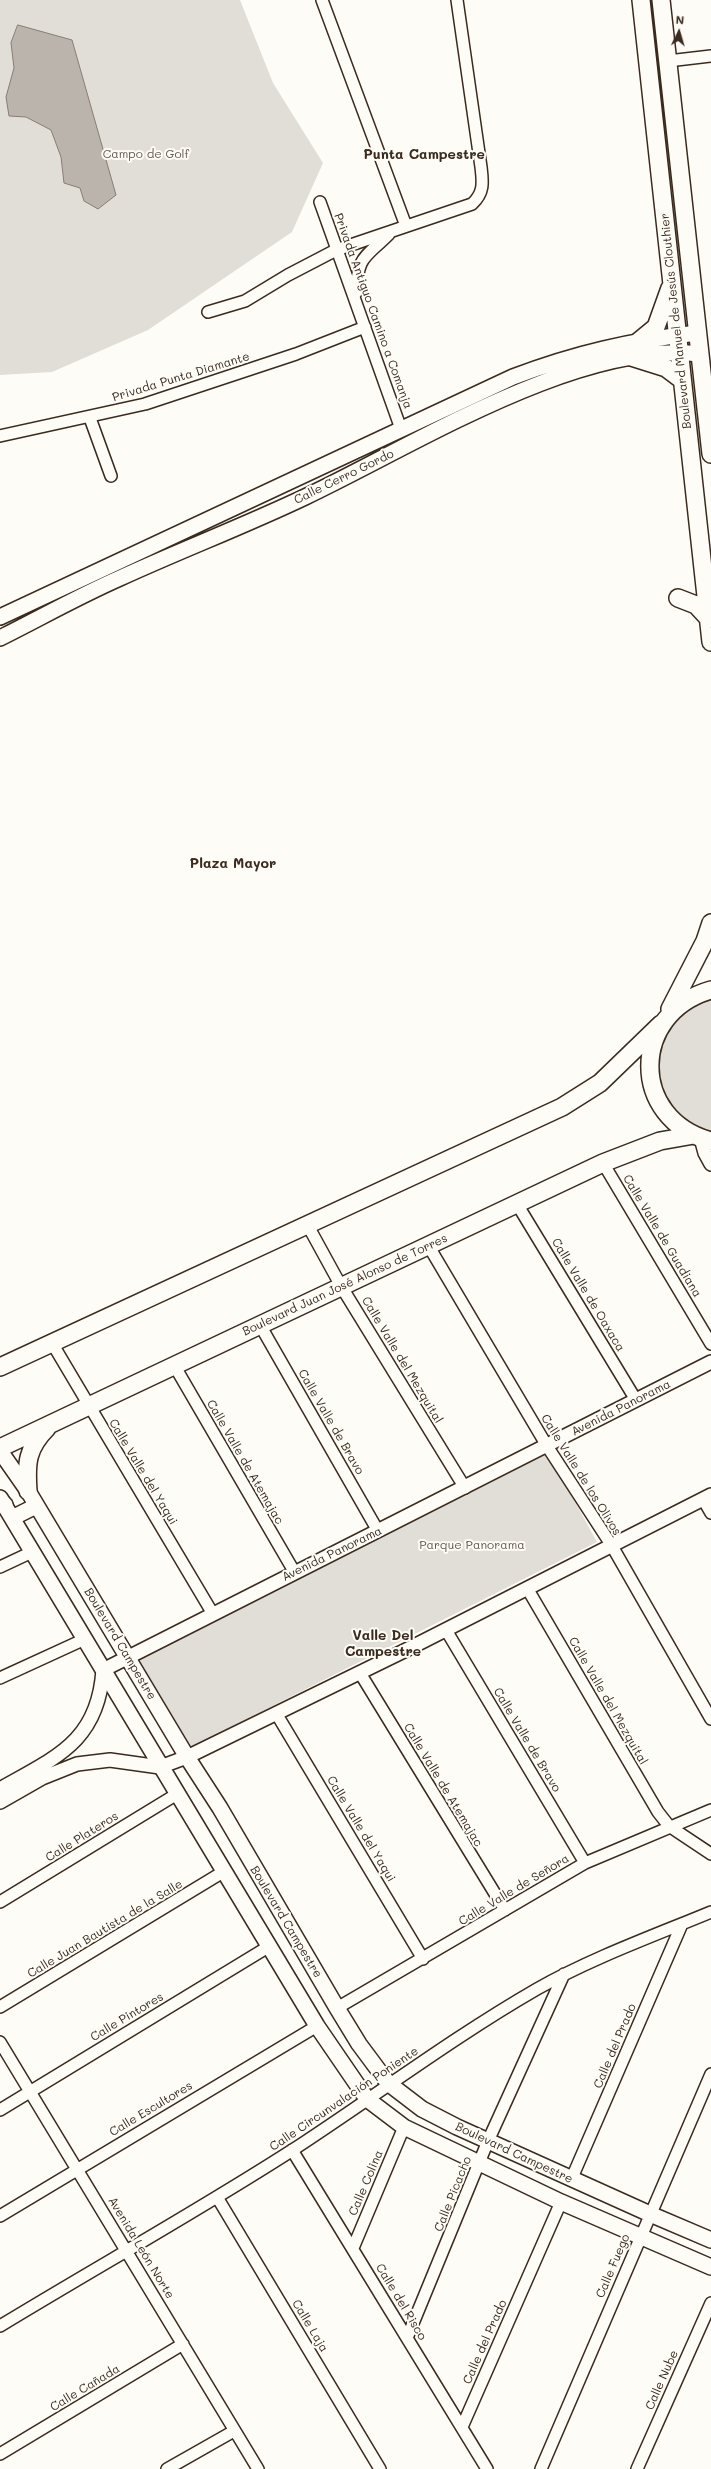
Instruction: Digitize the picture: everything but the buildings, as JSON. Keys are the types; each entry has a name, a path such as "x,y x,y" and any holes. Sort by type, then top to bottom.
{"main road":[{"path":"641,2 648,11 662,7"},
{"name":"Boulevard Manuel de Jesús Clouthier","path":"641,2 682,380 708,588 708,619 711,642"},
{"name":"Boulevard Manuel de Jesús Clouthier","path":"662,7 711,454"},
{"path":"639,341 656,327 672,282"},
{"name":"Calle Cerro Gordo","path":"0,638 118,578 306,496 497,403 574,372 678,344 697,333"},
{"name":"Calle Cerro Gordo","path":"0,617 485,390 561,359 639,341 678,344 700,354"},
{"path":"631,357 666,368 682,380"},
{"path":"678,598 696,605 708,619"},
{"path":"702,1138 672,1120 656,1099 652,1087 651,1054 664,1020 705,941 711,923"},
{"path":"0,1367 583,1095 618,1068 679,1004 711,990"},
{"name":"Boulevard Juan José Alonso de Torres","path":"0,1448 54,1421 603,1163 660,1141 702,1138"},
{"path":"28,1491 27,1463 31,1449 36,1439 54,1421"},
{"name":"Boulevard Campestre","path":"0,1451 28,1491 187,1757 220,1808 359,2044 388,2083 422,2109 571,2180 711,2240"},
{"path":"4,1506 36,1506"},
{"name":"Boulevard Campestre","path":"4,1506 268,1946 317,2026 367,2099 404,2127 480,2165 711,2267"}],"street":[{"path":"322,0 406,226"},
{"path":"208,312 245,301 288,275 336,250 472,204 482,191 481,167 457,0"},
{"path":"668,61 711,56"},
{"name":"Privada Antiguo Camino a Comanja","path":"320,202 336,250 356,298 401,430"},
{"path":"356,298 358,267 362,259 392,231"},
{"name":"Privada Punta Diamante","path":"0,436 90,418 186,391 322,345 365,326"},
{"path":"90,418 111,476"},
{"path":"702,1138 705,1153 711,1164"},
{"name":"Calle Valle de Guadiana","path":"603,1163 711,1344"},
{"name":"Calle Valle de Oaxaca","path":"517,1204 636,1400"},
{"name":"Calle Valle del Mezquital","path":"307,1224 342,1286 465,1488"},
{"name":"Calle Valle de los Olivos","path":"428,1245 546,1446 612,1546 711,1719"},
{"name":"Calle Valle de Bravo","path":"260,1325 378,1532"},
{"name":"Calle Valle del Yaqui","path":"52,1343 212,1614"},
{"name":"Avenida Panorama","path":"103,1670 465,1488 711,1362"},
{"name":"Calle Valle de Atemajac","path":"174,1365 295,1573"},
{"path":"0,1802 42,1778 77,1764 110,1760 160,1767 187,1757 446,1630 707,1497 711,1513"},
{"path":"0,1567 32,1552"},
{"name":"Calle Valle del Mezquital","path":"527,1588 655,1808 669,1826 711,1854"},
{"name":"Calle Valle de Bravo","path":"446,1630 585,1863"},
{"path":"0,1678 85,1639"},
{"path":"0,1789 56,1757 71,1746 86,1728 96,1710 100,1696 103,1670"},
{"name":"Calle Valle de Atemajac","path":"360,1673 505,1910"},
{"name":"Calle Valle del Yaqui","path":"276,1713 423,1959"},
{"name":"Calle Plateros","path":"0,1902 177,1794"},
{"name":"Calle Valle de Señora","path":"337,2008 585,1863 669,1826 711,1810"},
{"name":"Calle Juan Bautista de la Salle","path":"0,2007 224,1872"},
{"name":"Calle Circunvalación Poniente","path":"0,2326 217,2197 292,2150 388,2083 464,2034 564,1974 711,1912"},
{"name":"Calle del Prado","path":"571,2180 682,1924"},
{"name":"Calle Pintores","path":"0,2110 268,1946"},
{"name":"Calle Picacho","path":"407,2338 480,2165 488,2141 564,1974"},
{"name":"Calle Escultores","path":"0,2216 317,2026"},
{"name":"Avenida León Norte","path":"0,2042 258,2469"},
{"name":"Calle Fuego","path":"541,2469 711,2074"},
{"name":"Calle Colina","path":"353,2248 404,2127"},
{"name":"Calle del Risco","path":"292,2150 487,2469"},
{"name":"Calle Laja","path":"217,2197 380,2469"},
{"name":"Calle del Prado","path":"462,2427 561,2202"},
{"name":"Calle Nube","path":"637,2469 711,2303"},
{"name":"Calle Cañada","path":"0,2454 183,2344"},
{"path":"167,2469 234,2431"}],"green space":[{"name":"Campo de Golf","path":"0,0 240,0 273,83 323,163 292,232 148,330 52,372 0,375"},
{"path":"711,998 711,1133 702,1132 674,1113 657,1077 658,1052 669,1027 681,1013"},
{"name":"Parque Panorama","path":"546,1449 597,1542 191,1747 136,1655"}],"shaded area":[{"path":"18,25 72,40 116,195 98,209 84,201 80,188 64,183 61,157 51,130 26,117 9,116 6,97 14,68 11,43"}],"district":[{"name":"Punta Campestre","path":"424,155"},
{"name":"Plaza Mayor","path":"233,864"},
{"name":"Valle Del Campestre","path":"383,1644"}]}
